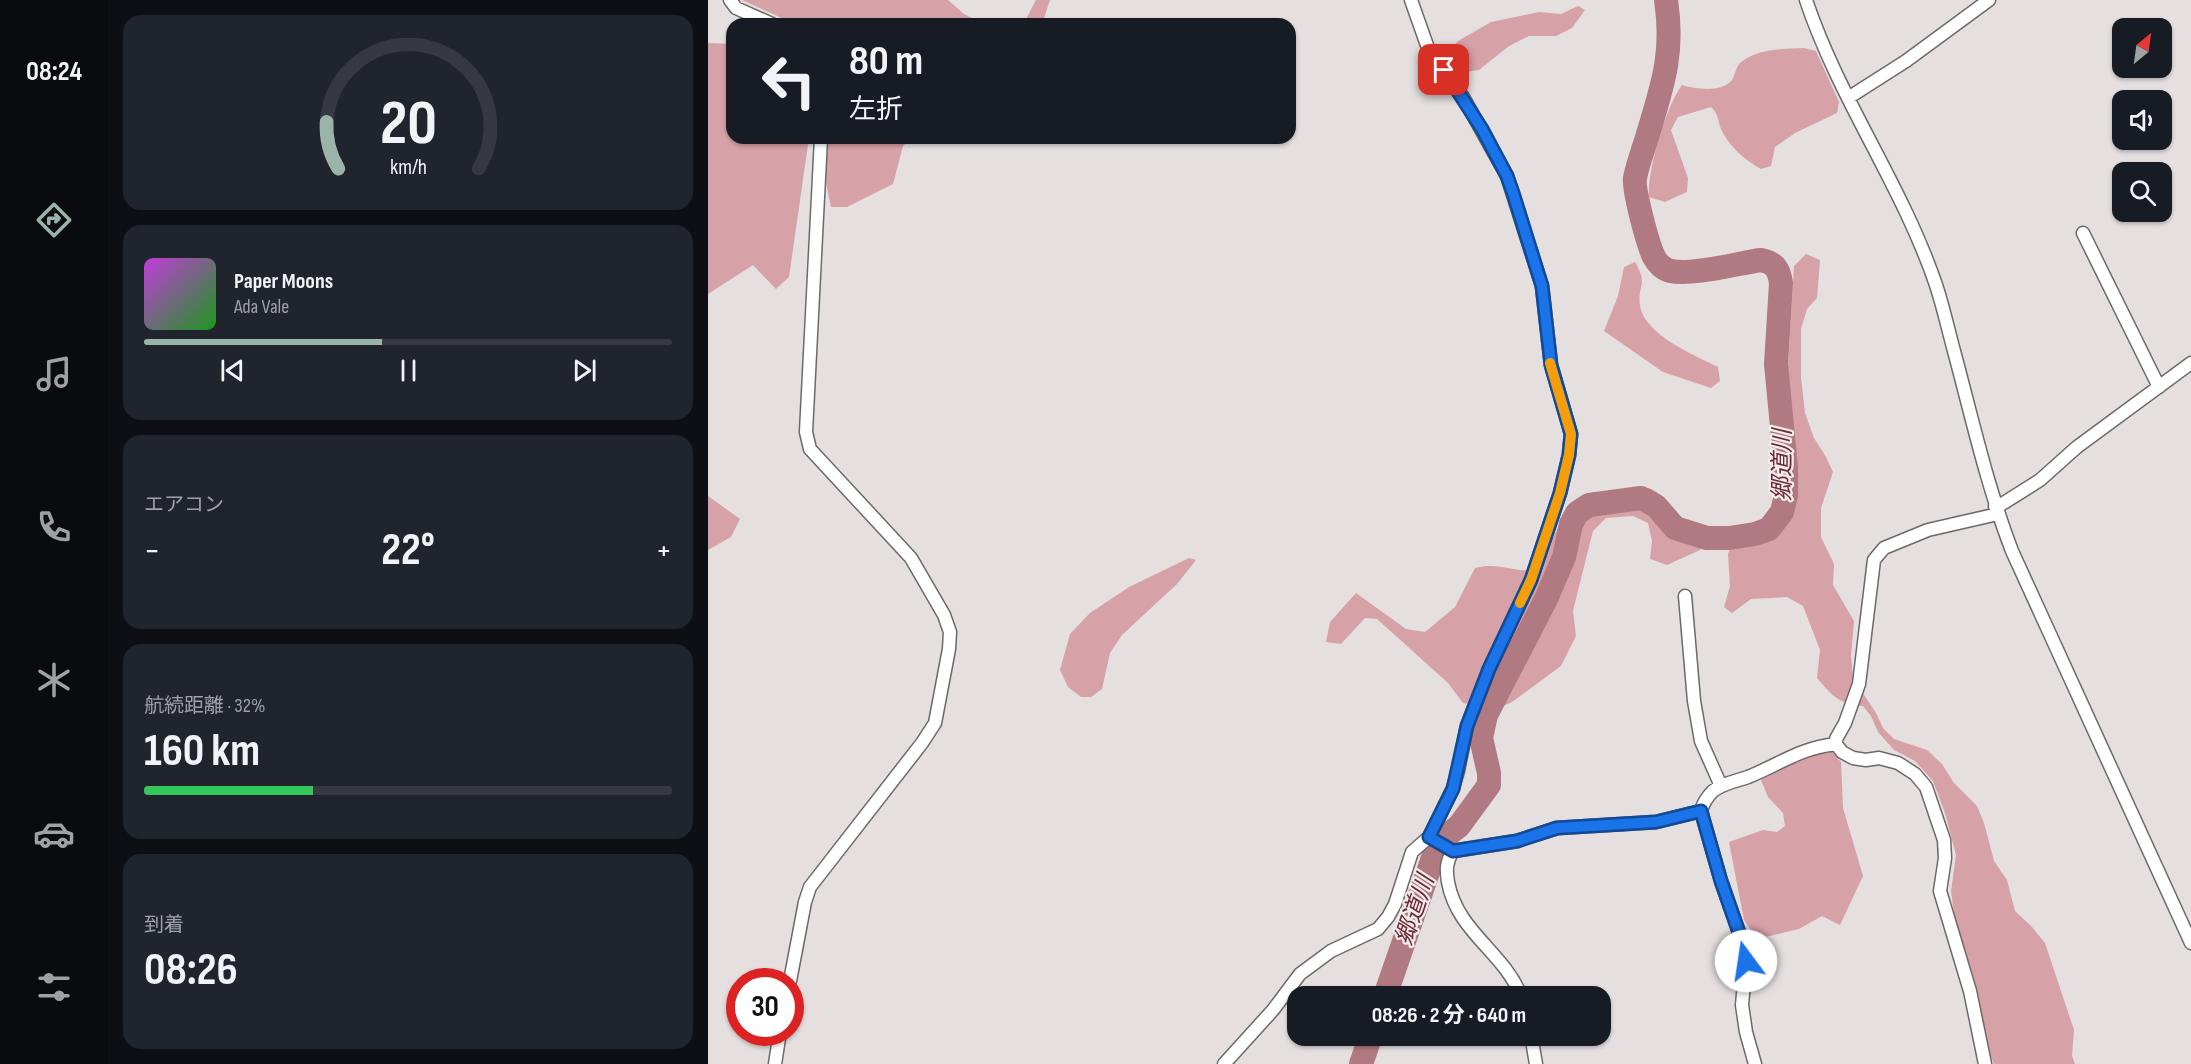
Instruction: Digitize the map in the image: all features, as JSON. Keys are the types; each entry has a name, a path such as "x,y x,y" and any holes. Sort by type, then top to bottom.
{"street":[{"path":"730,0 736,8 758,18"},
{"path":"1224,1064 1267,1016 1300,974 1331,951 1378,929 1388,917 1395,904 1412,852 1432,838 1453,789 1467,726 1489,669 1531,580 1560,493 1569,455 1571,434 1551,365 1542,286 1507,176 1463,97 1429,51 1411,0"},
{"path":"1806,0 1814,24 1848,98 1907,211 1936,285 1997,510 2012,551 2191,943"},
{"path":"1848,98 1906,61 1989,0"},
{"path":"792,968 810,887 935,723 950,649 950,633 944,615 911,558 897,540 810,449 806,432 821,144"},
{"path":"2083,233 2159,387"},
{"path":"1985,1064 1970,991 1940,891 1945,858 1944,840 1926,787 1915,774 1899,763 1879,758 1866,760 1853,758 1842,752 1836,744 1858,684 1874,560 1884,548 1928,530 1997,510 2002,504 2040,480 2077,447 2191,363"},
{"path":"1685,596 1694,701 1701,741 1721,786"},
{"path":"1755,1064 1746,1032 1742,1005 1746,961 1742,941 1721,881 1701,811 1704,802 1721,786 1749,776 1790,755 1836,744"},
{"path":"1432,838 1451,849 1517,841 1557,828 1656,822 1701,811"},
{"path":"1451,849 1446,869 1450,891 1457,910 1467,925 1509,973 1516,986"},
{"path":"775,1064 778,1046"},
{"path":"1534,1046 1536,1064"}],"shaded area":[{"path":"742,0 948,0 972,18 782,18"},
{"path":"1036,0 1050,0 1044,18 1027,18"},
{"path":"1578,6 1585,10 1572,28 1556,36 1529,36 1509,46 1479,70 1464,72 1450,50 1458,41 1491,22 1539,12 1561,14"},
{"path":"708,43 726,44 726,144 808,144 789,277 776,289 753,265 708,294"},
{"path":"1804,48 1816,51 1839,102 1837,113 1795,133 1775,147 1771,166 1761,169 1744,158 1730,144 1711,107 1678,117 1671,130 1688,178 1687,192 1665,202 1649,197 1651,171 1659,139 1670,108 1682,85 1701,89 1722,87 1732,80 1740,63 1754,54 1770,50"},
{"path":"826,144 906,144 893,184 847,207 831,207 824,174"},
{"path":"1806,254 1820,260 1817,298 1807,309 1801,329 1801,377 1805,413 1814,438 1833,472 1821,508 1821,537 1834,564 1833,585 1854,621 1851,656 1853,678 1883,728 1894,739 1927,750 1942,764 1954,783 1977,806 1994,861 2007,880 2015,911 2045,943 2074,1030 2072,1056 2075,1064 1994,1064 1990,1055 1974,978 1955,921 1951,891 1956,855 1945,813 1933,781 1915,761 1894,750 1878,732 1871,716 1863,706 1847,703 1837,698 1817,678 1820,650 1803,606 1787,597 1751,599 1732,613 1724,607 1730,586 1728,554 1732,544 1769,541 1786,523 1795,499 1796,467 1788,416 1788,366 1794,266"},
{"path":"1635,262 1642,281 1639,299 1644,316 1651,326 1672,343 1718,367 1720,381 1711,388 1663,372 1604,331 1618,296 1624,267"},
{"path":"1649,488 1657,492 1685,521 1702,528 1708,544 1667,565 1650,559 1652,541 1648,523 1633,516 1606,518 1593,531 1573,611 1576,636 1561,666 1512,702 1497,709 1463,703 1448,683 1377,619 1365,618 1341,644 1326,642 1330,622 1356,593 1406,629 1425,632 1455,607 1475,568 1492,566 1542,570 1551,542 1562,519 1592,497"},
{"path":"708,496 740,519 731,537 708,550"},
{"path":"1189,558 1196,560 1177,584 1122,635 1110,653 1102,689 1091,697 1081,697 1068,687 1060,670 1070,634 1090,613 1129,587"},
{"path":"1828,748 1841,762 1843,808 1863,876 1840,925 1822,916 1799,929 1757,939 1744,920 1729,842 1763,830 1777,832 1785,826 1783,813 1768,797 1761,780 1797,755"}],"waterway":[{"name":"郷道川","path":"1388,986 1434,855 1442,839 1459,826 1489,785 1489,773 1481,738 1486,715 1546,599 1564,557 1571,524 1577,513 1589,505 1641,498 1656,506 1675,528 1707,538 1729,538 1755,534 1769,529 1782,512 1786,495 1786,468 1776,364 1781,283 1779,274 1773,265 1761,260 1690,272 1666,269 1654,257 1639,205 1635,178 1658,99 1668,53 1666,0"},
{"name":"郷道川","path":"1361,1064 1367,1046"}],"slow traffic":[{"path":"1520,603 1531,580 1560,493 1569,455 1571,434 1550,363"}],"route":[{"path":"1444,70 1482,129 1507,176 1513,193 1542,286 1546,312 1547,347 1571,434 1569,455 1560,493 1531,580 1489,669 1467,726 1453,789 1429,837 1453,851 1517,841 1557,828 1656,822 1701,811 1721,881 1742,941 1746,961"}]}
